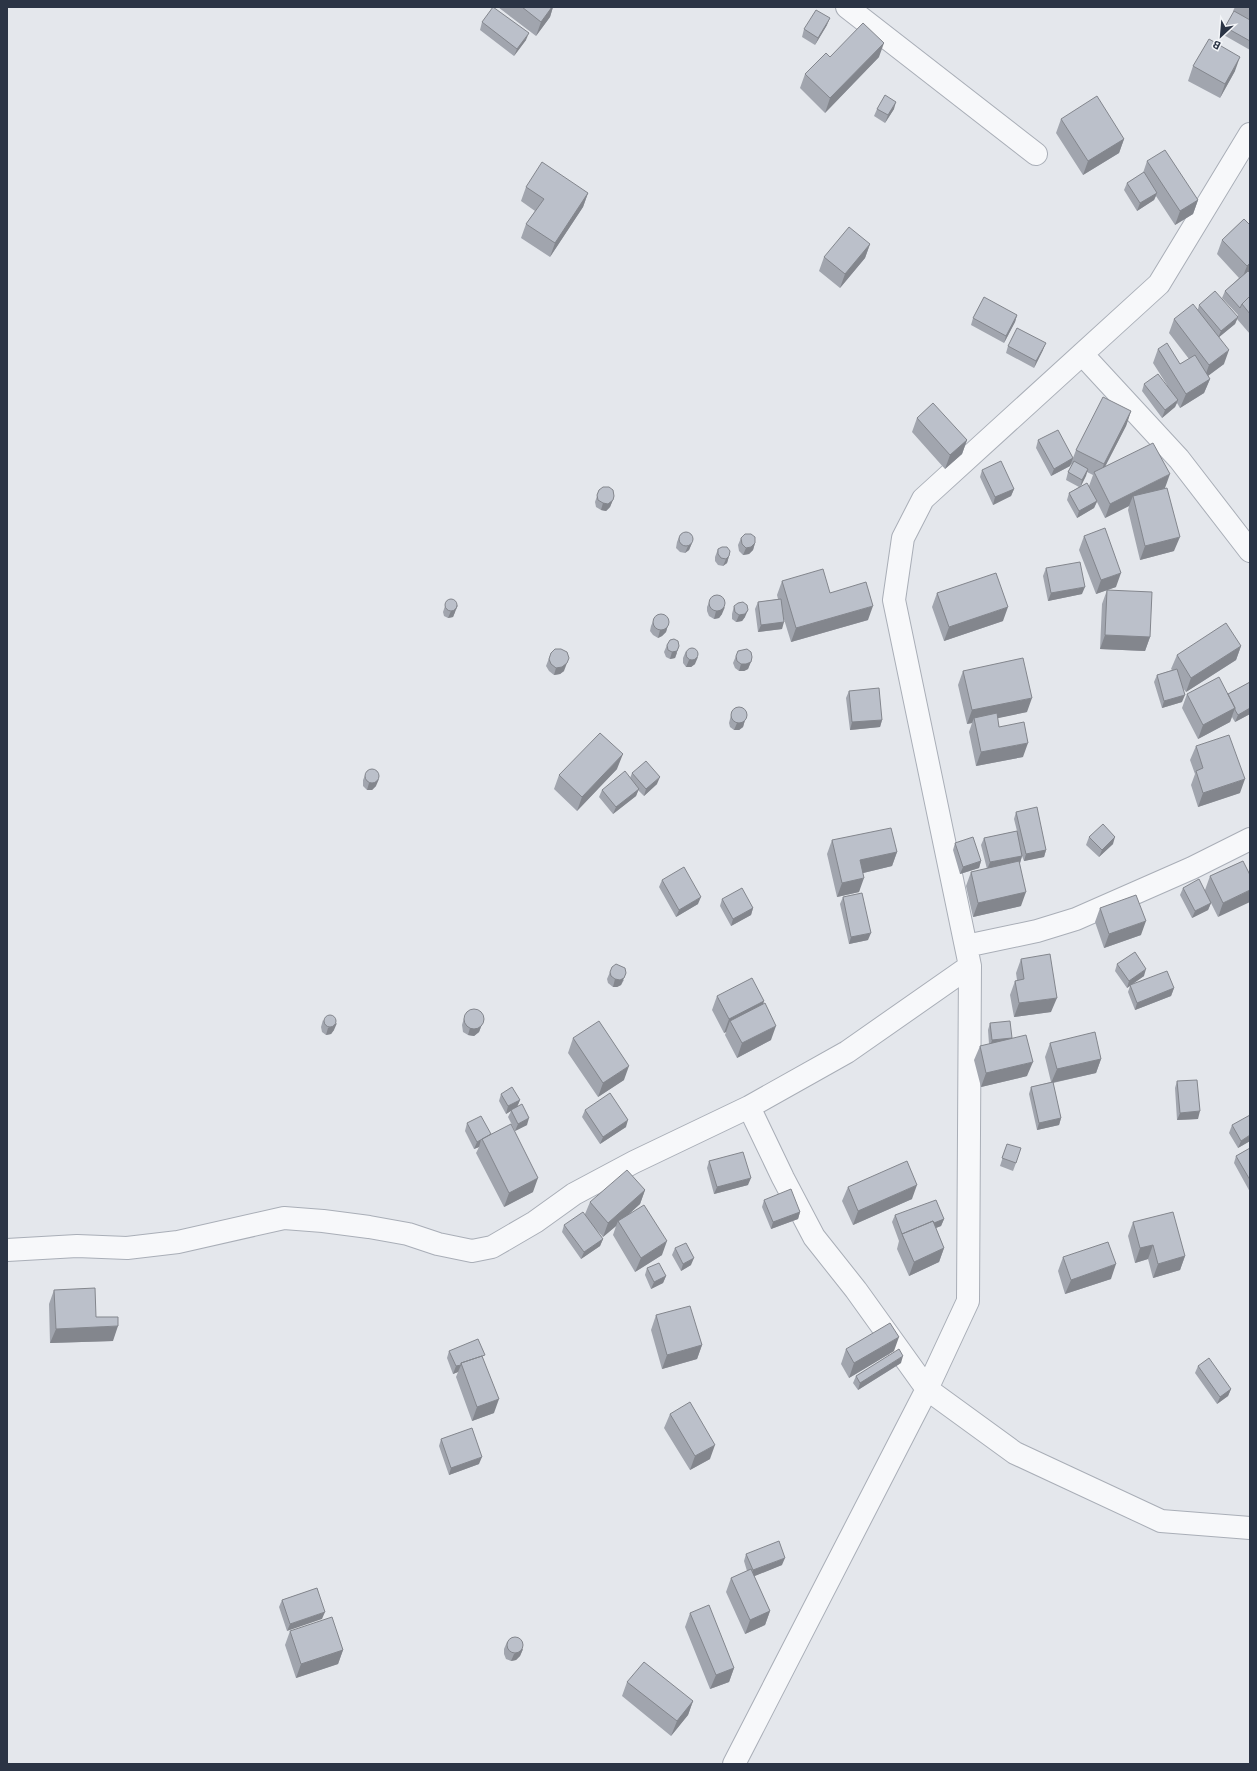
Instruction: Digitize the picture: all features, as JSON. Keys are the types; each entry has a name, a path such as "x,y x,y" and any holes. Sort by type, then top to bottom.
{"street":[{"path":"847,7 1036,154"},
{"path":"734,1764 927,1389 968,1301 968,956 894,600 903,538 923,499 1159,284 1250,134"},
{"path":"1082,354 1179,459 1250,551"},
{"path":"7,1250 77,1246 127,1248 178,1242 284,1218 369,1227 408,1234 438,1244 472,1251 492,1247 535,1222 574,1194 634,1162 748,1107 847,1052 968,956 1037,931 1076,919 1192,868 1250,839"},
{"path":"748,1107 814,1237 856,1290 927,1389 1015,1453 1161,1520 1250,1528"}],"building":[{"path":"493,7 529,33 517,49 482,22"},
{"path":"522,7 552,7 541,22"},
{"path":"816,10 830,18 818,38 804,29"},
{"path":"1234,11 1250,20 1250,41 1225,27"},
{"path":"863,23 884,43 830,98 805,74 826,53 830,57"},
{"path":"1209,39 1240,57 1225,84 1193,66"},
{"path":"885,95 896,102 888,115 877,109"},
{"path":"1097,96 1124,139 1088,161 1061,119"},
{"path":"1165,150 1198,200 1180,211 1147,161"},
{"path":"542,162 588,193 555,243 526,224 544,199 526,187"},
{"path":"1144,172 1157,193 1140,203 1127,183"},
{"path":"1244,219 1250,225 1250,263 1247,266 1222,240"},
{"path":"849,227 870,244 845,274 824,257"},
{"path":"1248,271 1250,273 1250,296 1240,308 1225,291"},
{"path":"1215,291 1238,317 1221,331 1199,305"},
{"path":"1250,296 1250,314 1242,304"},
{"path":"984,297 1017,315 1006,336 973,318"},
{"path":"1193,304 1229,350 1209,365 1174,319"},
{"path":"1017,328 1046,343 1036,361 1008,346"},
{"path":"1167,343 1180,364 1195,355 1210,379 1186,394 1158,349"},
{"path":"1158,374 1178,400 1165,410 1144,384"},
{"path":"1103,397 1131,411 1104,464 1076,450"},
{"path":"933,403 967,440 950,455 917,418"},
{"path":"1058,430 1073,458 1054,469 1038,440"},
{"path":"1153,443 1170,474 1110,504 1094,472"},
{"path":"1001,461 1014,489 995,497 982,470"},
{"path":"1074,461 1088,469 1082,480 1068,472"},
{"path":"1087,483 1097,501 1079,511 1069,493"},
{"path":"603,487 609,487 613,490 613,500 608,504 598,500 597,495 599,490"},
{"path":"1167,488 1180,537 1145,546 1133,496"},
{"path":"1105,528 1121,573 1101,580 1084,536"},
{"path":"686,532 691,534 693,539 691,544 686,546 681,544 679,539 681,534"},
{"path":"745,534 751,534 755,537 755,543 751,547 746,548 742,544 741,538"},
{"path":"727,547 730,551 729,556 726,559 721,558 718,554 718,549"},
{"path":"1080,562 1085,587 1051,593 1046,568"},
{"path":"823,569 830,593 866,582 873,606 796,628 782,581"},
{"path":"996,573 1008,607 949,627 937,593"},
{"path":"1107,590 1152,592 1150,637 1105,635"},
{"path":"717,595 723,597 725,603 723,609 717,611 711,609 709,603 711,597"},
{"path":"449,599 453,599 457,605 453,611 449,611 445,607 445,603"},
{"path":"781,599 784,622 761,625 758,602"},
{"path":"743,602 747,605 748,610 745,614 739,615 735,612 734,606"},
{"path":"661,614 667,616 669,622 667,628 661,630 655,628 653,622 655,616"},
{"path":"1226,623 1241,646 1191,678 1177,655"},
{"path":"674,639 678,641 679,646 677,651 672,652 668,650 667,645 670,640"},
{"path":"690,648 694,648 698,654 694,660 690,660 686,656 686,652"},
{"path":"555,649 561,649 567,652 569,658 567,663 562,667 556,668 551,664 549,659 551,653"},
{"path":"747,649 751,652 751,662 741,664 737,661 736,656 738,651"},
{"path":"1023,658 1032,698 972,710 963,671"},
{"path":"1177,669 1185,695 1164,701 1157,675"},
{"path":"1219,677 1235,708 1203,725 1187,694"},
{"path":"1250,682 1250,708 1238,715 1228,694"},
{"path":"879,688 882,720 852,722 849,691"},
{"path":"739,707 746,712 747,715 742,722 739,723 732,718 731,715 736,708"},
{"path":"997,713 999,727 1024,722 1028,743 981,752 974,718"},
{"path":"600,733 623,754 582,797 559,775"},
{"path":"1229,735 1245,779 1203,793 1196,771 1203,768 1196,746"},
{"path":"646,761 660,777 646,789 632,773"},
{"path":"372,769 377,771 379,776 377,781 372,783 367,781 365,776 367,771"},
{"path":"625,771 639,789 616,807 602,790"},
{"path":"1037,807 1046,850 1026,854 1016,812"},
{"path":"1103,824 1115,837 1102,850 1089,837"},
{"path":"891,828 897,852 860,860 864,878 842,883 832,840"},
{"path":"1017,831 1022,856 990,862 984,838"},
{"path":"973,837 981,861 963,867 955,843"},
{"path":"1019,861 1026,892 978,903 971,872"},
{"path":"1243,861 1250,875 1250,890 1223,903 1210,876"},
{"path":"684,867 701,897 679,910 662,880"},
{"path":"1199,879 1211,903 1195,911 1183,888"},
{"path":"742,888 753,908 733,919 722,899"},
{"path":"862,893 871,933 851,937 843,897"},
{"path":"1136,895 1146,921 1109,934 1100,908"},
{"path":"1135,952 1146,969 1129,981 1117,964"},
{"path":"1050,954 1057,998 1019,1003 1015,981 1024,979 1021,959"},
{"path":"616,964 625,968 626,973 624,978 620,980 611,976 610,972 612,967"},
{"path":"1167,971 1174,988 1137,1003 1130,985"},
{"path":"752,978 764,1001 729,1019 717,996"},
{"path":"765,1003 776,1026 742,1043 730,1021"},
{"path":"474,1009 481,1012 484,1019 481,1026 474,1029 467,1026 464,1019 467,1012"},
{"path":"332,1015 335,1016 335,1026 328,1027 325,1026 324,1019 325,1016"},
{"path":"599,1021 629,1066 603,1083 573,1038"},
{"path":"1010,1021 1012,1038 992,1040 990,1023"},
{"path":"1095,1032 1101,1059 1057,1069 1050,1043"},
{"path":"1026,1035 1033,1062 986,1073 980,1046"},
{"path":"1197,1080 1200,1111 1180,1113 1177,1081"},
{"path":"1053,1082 1061,1118 1039,1123 1031,1087"},
{"path":"512,1087 520,1100 508,1106 501,1094"},
{"path":"610,1093 628,1120 603,1137 585,1110"},
{"path":"522,1104 529,1118 518,1124 511,1110"},
{"path":"1250,1115 1250,1135 1241,1141 1232,1125"},
{"path":"481,1116 491,1134 477,1142 467,1123"},
{"path":"511,1124 538,1178 509,1193 482,1139"},
{"path":"1007,1144 1021,1148 1016,1163 1002,1158"},
{"path":"1250,1148 1250,1180 1236,1156"},
{"path":"743,1152 751,1178 717,1187 709,1161"},
{"path":"907,1161 917,1185 858,1211 848,1187"},
{"path":"627,1170 645,1190 608,1223 590,1202"},
{"path":"791,1189 800,1212 773,1222 764,1200"},
{"path":"936,1200 944,1219 934,1223 933,1221 902,1234 895,1215"},
{"path":"644,1205 667,1241 641,1258 618,1221"},
{"path":"583,1212 603,1239 584,1252 564,1225"},
{"path":"1173,1212 1185,1256 1158,1264 1153,1245 1140,1248 1133,1222"},
{"path":"933,1221 944,1248 914,1262 902,1234"},
{"path":"1108,1242 1116,1264 1071,1280 1063,1257"},
{"path":"686,1243 694,1258 683,1264 675,1248"},
{"path":"659,1263 666,1276 654,1282 647,1268"},
{"path":"95,1288 96,1317 118,1317 118,1326 56,1329 54,1290"},
{"path":"690,1306 702,1345 667,1355 656,1315"},
{"path":"890,1323 899,1337 854,1363 846,1349"},
{"path":"478,1339 485,1355 456,1366 449,1351"},
{"path":"899,1349 903,1356 860,1383 856,1376"},
{"path":"482,1356 499,1399 477,1407 461,1363"},
{"path":"1209,1358 1231,1389 1220,1397 1198,1366"},
{"path":"690,1402 715,1445 695,1456 670,1414"},
{"path":"472,1428 482,1457 451,1468 441,1439"},
{"path":"779,1541 785,1558 753,1570 746,1554"},
{"path":"751,1569 770,1611 750,1620 731,1578"},
{"path":"317,1588 325,1612 290,1624 282,1600"},
{"path":"709,1605 734,1668 716,1675 690,1613"},
{"path":"332,1617 343,1650 301,1664 290,1631"},
{"path":"512,1637 518,1637 523,1642 521,1651 518,1653 512,1653 507,1648 507,1642"},
{"path":"644,1662 693,1701 677,1721 627,1682"}]}
